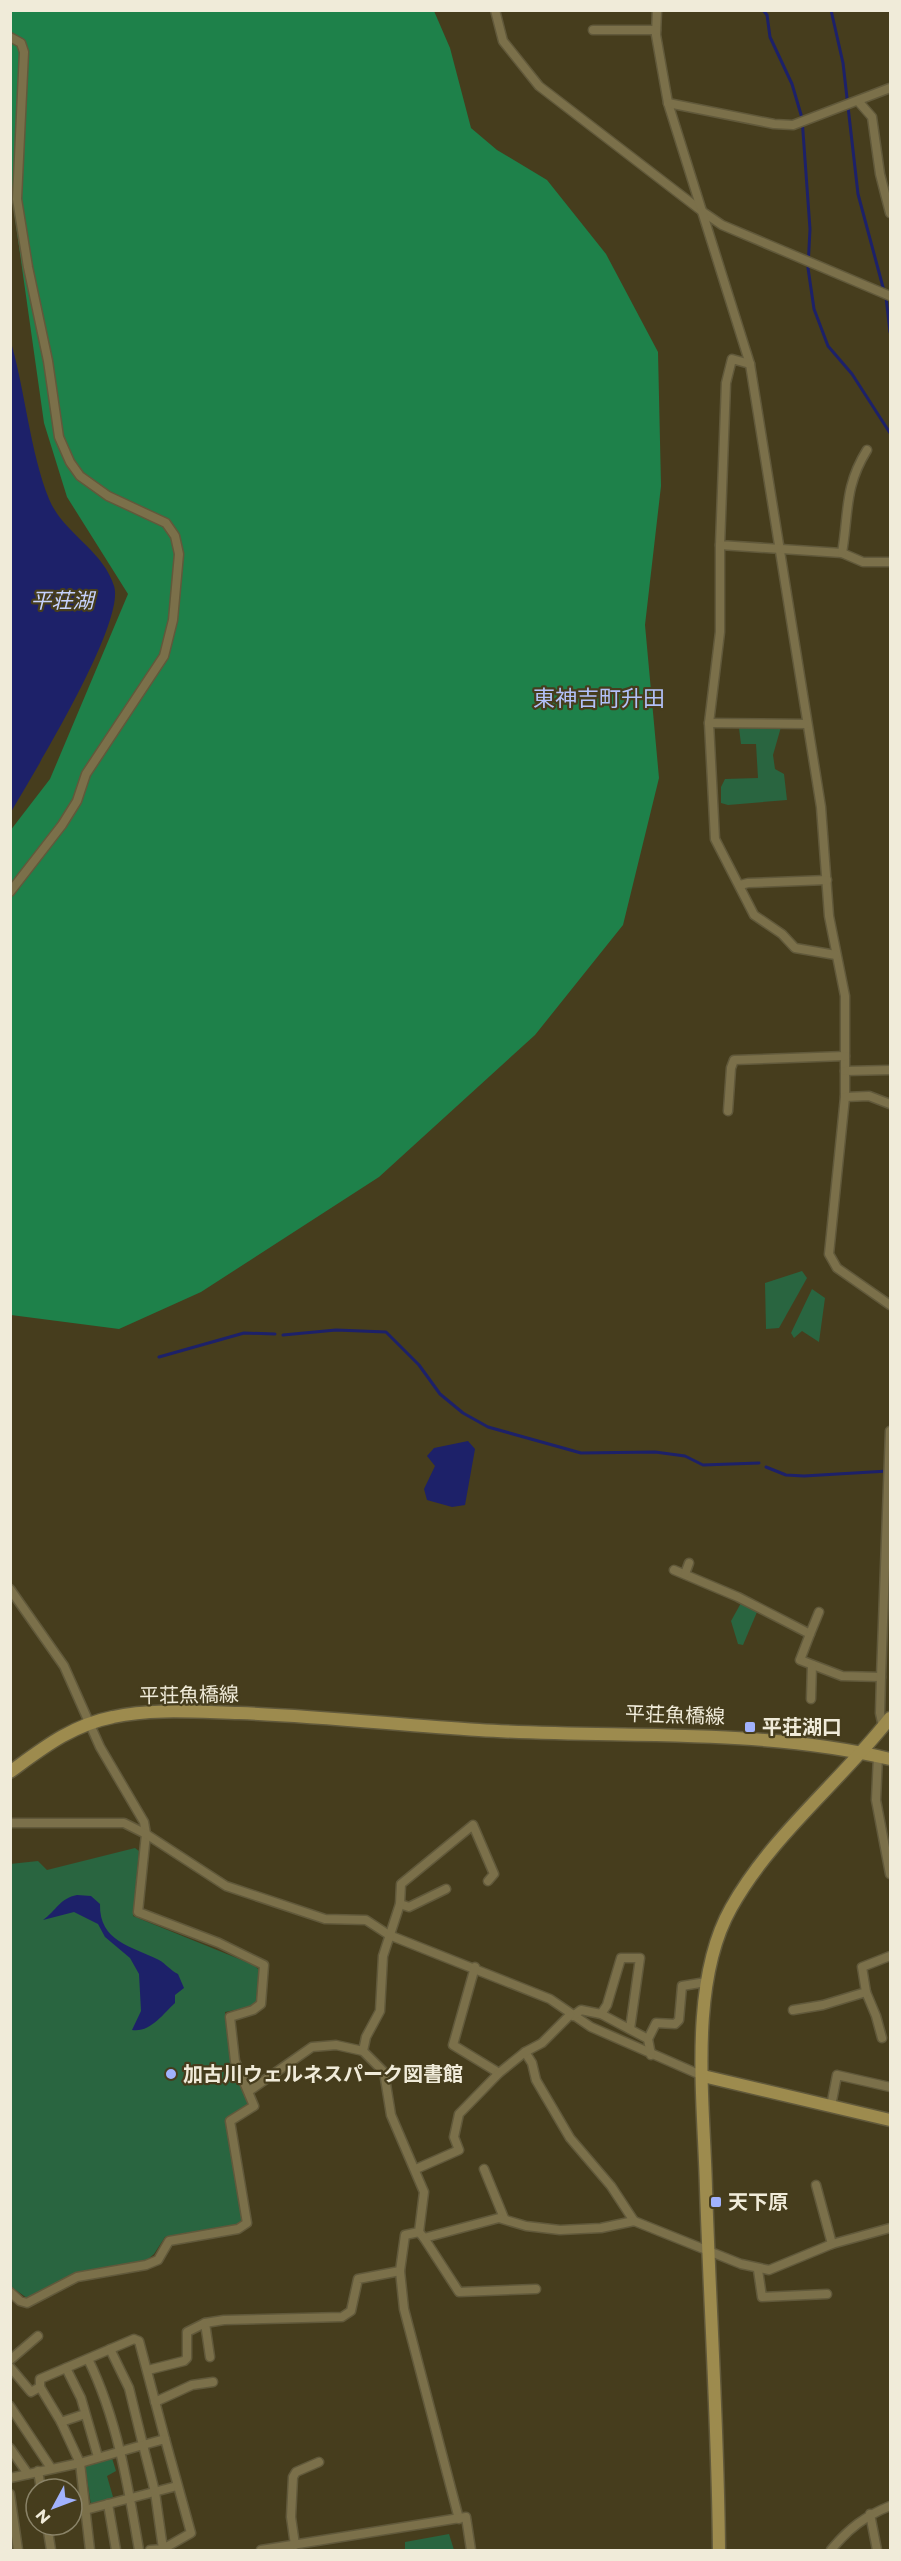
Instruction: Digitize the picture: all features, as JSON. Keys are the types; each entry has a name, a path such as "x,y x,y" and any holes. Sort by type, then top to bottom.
{"main road":[{"name":"平荘魚橋線","path":"10,1772 58,1737 88,1722 116,1716 175,1712 313,1716 481,1730 753,1737 884,1758"},
{"path":"719,2550 719,2473 708,2249 703,2076 706,1982 717,1939 743,1887 887,1722"},
{"path":"703,2076 891,2120"}],"street":[{"path":"495,10 503,40 539,86 703,212 722,225 891,296"},
{"path":"657,10 656,30 668,103 750,363 821,807 836,955 844,996 845,1097 830,1254 837,1268 891,1305"},
{"path":"593,30 656,30"},
{"path":"10,38 21,43 24,52 17,199 28,267 48,361 59,437 70,462 80,476 108,496 166,523 175,536 179,554 173,620 164,656 87,774 72,809 10,892"},
{"path":"668,103 774,124 793,125 808,122 891,88"},
{"path":"858,101 872,117 880,174 888,194 891,213"},
{"path":"750,363 732,359 726,383 720,545 720,633 709,723 715,839 754,915 782,934 795,948 836,955"},
{"path":"842,553 848,495 854,470 867,450"},
{"path":"720,545 842,553 863,562 891,562"},
{"path":"709,723 807,724"},
{"path":"740,885 827,880"},
{"path":"728,1111 731,1068 734,1060 845,1056"},
{"path":"845,1071 891,1070"},
{"path":"845,1097 869,1096 891,1104"},
{"path":"887,1722 880,1713 891,1431"},
{"path":"685,1574 689,1563"},
{"path":"674,1570 738,1597 810,1634"},
{"path":"10,1589 64,1666 88,1722 144,1822 146,1834 138,1912 219,1943 264,1965 261,2004 253,2010 230,2017 236,2061 254,2106 230,2121 248,2223 238,2229 169,2241 158,2260 152,2263 76,2277 27,2303 20,2301 10,2292"},
{"path":"819,1612 800,1660 842,1676 881,1677"},
{"path":"811,1699 812,1665"},
{"path":"884,1758 876,1800 891,1874"},
{"path":"10,1823 124,1823 146,1834 226,1886 325,1919 366,1920 389,1935 475,1967 550,1999 571,2015 651,2055 703,2076"},
{"path":"363,2051 366,2037 380,2011 383,1956 400,1904 401,1884 473,1825 494,1874 488,1881"},
{"path":"883,1839 891,1827"},
{"path":"400,1904 409,1908 446,1890"},
{"path":"882,2038 866,1992 862,1967 891,1956"},
{"path":"601,2014 607,2005 621,1958 640,1958 630,2028"},
{"path":"475,1967 453,2045 499,2073"},
{"path":"651,2055 648,2038 656,2023 675,2024 679,2020 682,1986 706,1982"},
{"path":"794,2010 823,2005 866,1992"},
{"path":"416,2169 459,2150 454,2137 459,2114 499,2073 525,2052 542,2043 571,2015 582,2010 601,2014 648,2038"},
{"path":"249,2091 312,2047 336,2045 363,2051 384,2072 391,2115 424,2192 422,2235 459,2292 536,2289"},
{"path":"525,2052 532,2063 536,2080 570,2138 611,2186 634,2221"},
{"path":"831,2106 837,2075 891,2087"},
{"path":"484,2169 504,2218"},
{"path":"816,2185 832,2244"},
{"path":"459,2518 404,2309 400,2271 405,2235 422,2235 504,2218 526,2226 560,2230 601,2228 634,2221 758,2270 782,2266 832,2244 891,2228"},
{"path":"758,2270 762,2297 827,2294"},
{"path":"148,2370 184,2361 187,2358 187,2332 205,2323 224,2320 342,2317 351,2311 358,2279 400,2271"},
{"path":"205,2323 210,2357"},
{"path":"10,2361 38,2336"},
{"path":"90,2550 80,2463 61,2422 40,2387 40,2379 134,2339 139,2341 148,2370 191,2533 164,2550 150,2550"},
{"path":"110,2349 129,2388 155,2492 164,2550"},
{"path":"88,2359 105,2395 131,2499 139,2550"},
{"path":"10,2367 15,2378 31,2392 40,2387"},
{"path":"66,2368 85,2414 98,2457"},
{"path":"155,2402 192,2385 213,2382"},
{"path":"10,2406 51,2468"},
{"path":"61,2422 85,2414"},
{"path":"10,2478 80,2463 118,2450 165,2439"},
{"path":"10,2448 28,2474"},
{"path":"295,2545 291,2517 293,2477 296,2472 319,2462"},
{"path":"38,2471 39,2477"},
{"path":"85,2510 177,2486"},
{"path":"10,2494 18,2550"},
{"path":"108,2504 116,2550"},
{"path":"831,2550 843,2534 870,2514 891,2506"},
{"path":"870,2514 878,2550"},
{"path":"261,2550 466,2517 471,2550"}],"green space":[{"path":"11,11 434,11 450,48 471,128 497,150 547,180 606,254 658,352 661,486 645,625 659,778 623,925 535,1035 379,1177 201,1292 119,1329 11,1315 10,831 50,779 128,594 67,497 44,423 11,190"},
{"path":"781,727 773,755 775,769 784,774 787,800 728,805 721,803 721,787 725,779 758,778 756,744 741,744 739,728"},
{"path":"802,1271 807,1278 779,1328 766,1329 765,1283"},
{"path":"812,1289 825,1298 819,1342 802,1331 794,1338 791,1333"},
{"path":"741,1603 757,1612 743,1645 738,1644 731,1621"},
{"path":"135,1848 139,1851 133,1916 254,1965 259,1970 256,2002 250,2007 225,2012 232,2064 250,2102 248,2109 227,2121 243,2220 238,2225 165,2237 154,2254 147,2260 77,2272 27,2298 10,2286 10,1864 38,1861 47,1870"},
{"path":"112,2458 116,2471 107,2476 113,2497 91,2505 85,2466"},
{"path":"449,2534 454,2550 405,2550 405,2542"}],"water":[{"name":"平荘湖","path":"10,339 32,441 49,499 64,522 101,562 114,586 114,605 106,632 92,664 56,734 11,812"},
{"path":"468,1441 475,1449 465,1505 452,1507 427,1500 424,1489 435,1466 427,1456 434,1448"},
{"path":"77,1895 91,1896 100,1904 101,1917 111,1935 128,1946 159,1960 178,1974 184,1988 175,1995 175,2003 145,2029 132,2030 141,2011 139,1974 130,1958 105,1937 98,1924 74,1912 43,1920 62,1902"}],"waterway":[{"path":"763,10 767,15 770,37 792,84 802,118 810,229 808,268 814,309 828,346 852,374 890,433"},
{"path":"831,10 843,63 858,194 884,291"},
{"path":"886,297 890,332"},
{"path":"283,1335 336,1330 386,1332 419,1365 440,1394 463,1413 488,1427 581,1453 655,1452 685,1456 703,1465 759,1463"},
{"path":"159,1357 244,1333 275,1334"},
{"path":"766,1467 786,1475 804,1476 888,1471"}],"place":[{"name":"平荘湖口","path":"750,1727"},
{"name":"加古川ウェルネスパーク図書館","path":"171,2074"},
{"name":"天下原","path":"716,2202"}],"district":[{"name":"東神吉町升田","path":"599,698"}]}
